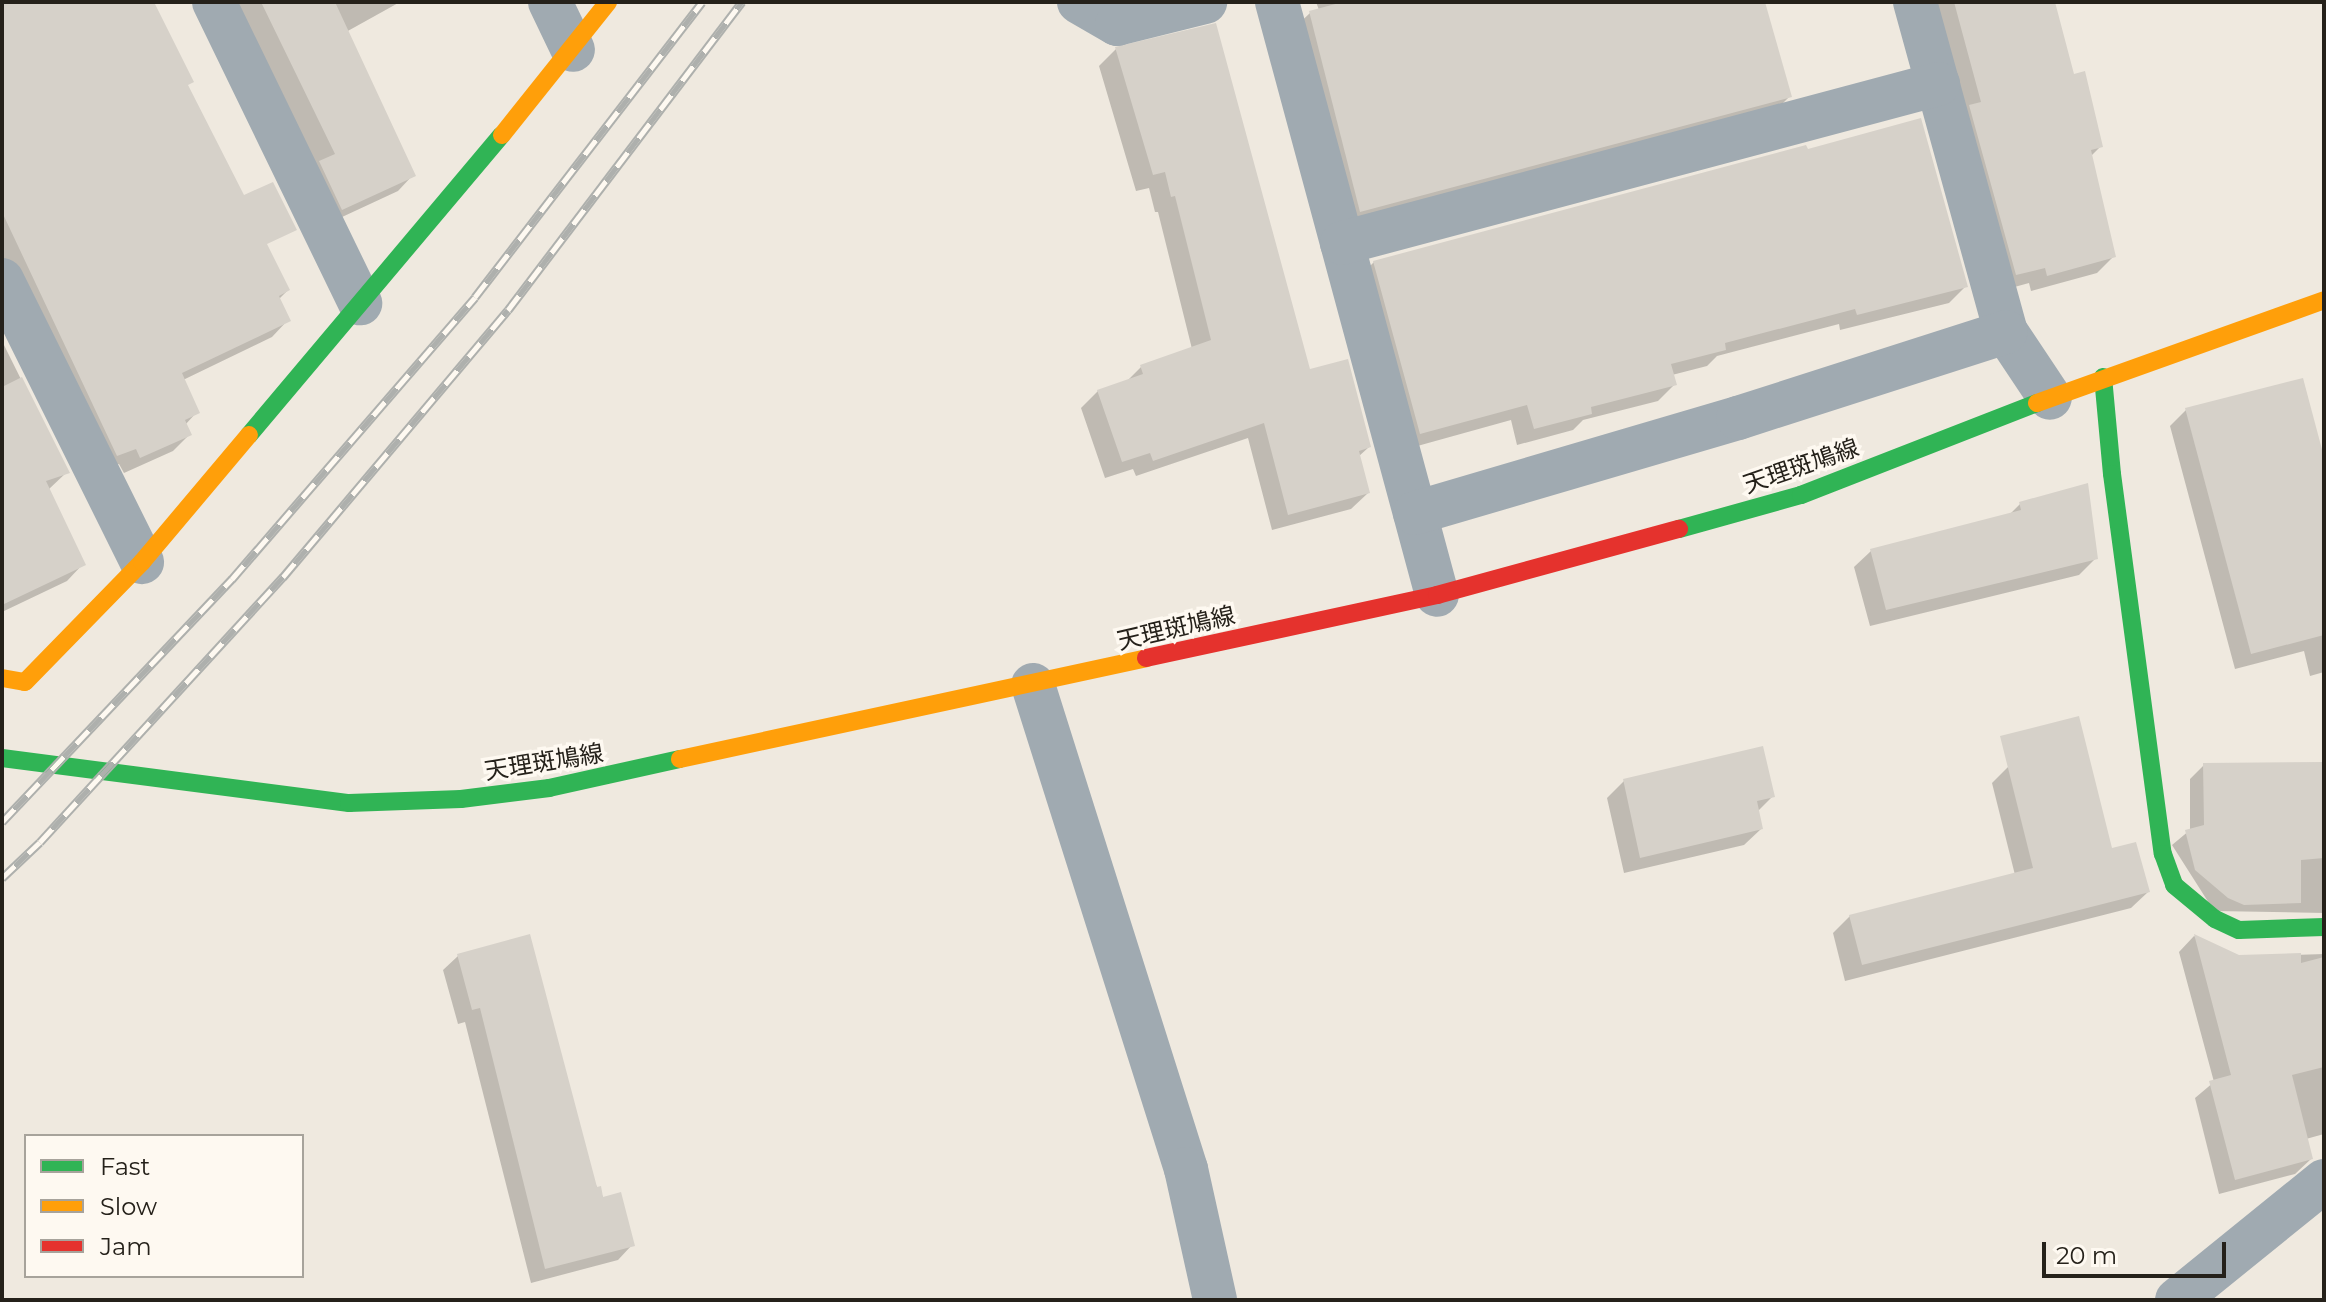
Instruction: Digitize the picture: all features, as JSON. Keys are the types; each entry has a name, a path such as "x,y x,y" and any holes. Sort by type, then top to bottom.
{"main road":[{"path":"2,678 25,682 142,562 573,50 608,2"},
{"name":"天理斑鳩線","path":"2,758 349,803 461,799 549,788 1437,595 1801,495 2103,377 2324,300"},
{"path":"2103,377 2112,474 2163,854 2174,885 2215,919 2239,930 2324,927"}],"street":[{"path":"214,2 360,303"},
{"path":"550,2 573,50"},
{"path":"1079,2 1117,24 1205,2"},
{"path":"1277,2 1437,595"},
{"path":"1915,2 2006,332 2050,398"},
{"path":"1342,243 1938,84"},
{"path":"2,280 142,562"},
{"path":"1415,513 1738,418 2006,332"},
{"path":"1033,685 1186,1169 1215,1300"},
{"path":"2177,1300 2324,1181"}],"building":[{"path":"2,2 154,2 194,82 188,85 244,195 273,182 297,230 267,244 290,290 279,296 291,321 182,373 200,413 185,420 192,435 140,458 136,449 117,456 2,212"},
{"path":"261,2 335,2 416,176 342,210 319,161 335,154"},
{"path":"1343,2 1765,2 1792,97 1360,212 1309,11"},
{"path":"1954,2 2055,2 2074,74 2085,71 2103,147 2091,150 2116,257 2047,276 2045,268 2016,275 1969,105 1981,102"},
{"path":"1216,23 1310,369 1348,359 1371,447 1359,451 1370,493 1288,515 1264,423 1153,461 1150,453 1122,462 1097,390 1143,374 1140,365 1211,340 1175,196 1171,197 1165,172 1153,175 1115,47"},
{"path":"1921,118 1968,287 1857,315 1855,309 1725,343 1726,350 1671,364 1677,385 1591,407 1592,414 1534,429 1527,405 1420,434 1373,261 1806,145 1808,149"},
{"path":"22,377 70,473 46,481 86,565 2,605 2,387"},
{"path":"2303,378 2324,457 2324,635 2251,654 2185,408"},
{"path":"2088,483 2098,559 1886,610 1870,549 2021,510 2019,502"},
{"path":"2079,716 2112,848 2136,842 2150,892 1862,965 1849,915 2033,868 2000,736"},
{"path":"1763,746 1775,797 1757,801 1763,829 1640,858 1623,779"},
{"path":"2324,762 2324,858 2301,860 2301,903 2244,905 2228,898 2195,870 2185,830 2204,825 2203,763"},
{"path":"530,934 597,1187 601,1186 603,1197 621,1192 635,1246 545,1269 480,1008 472,1010 457,954"},
{"path":"2194,934 2239,955 2301,953 2301,963 2324,957 2324,1067 2292,1075 2313,1159 2235,1180 2209,1081 2231,1075"}],"railway":[{"path":"2,822 232,579 475,297 702,2"},
{"path":"2,878 40,842 283,577 508,310 742,2"}],"traffic: fast":[{"path":"249,435 502,135"},
{"path":"2103,377 2112,474 2163,854 2174,885 2215,919 2239,930 2324,927"},
{"path":"1679,529 1801,495 2037,403"},
{"path":"2,758 349,803 461,799 549,788 680,759"}],"traffic: slow":[{"path":"502,135 608,2"},
{"path":"2037,403 2324,300"},
{"path":"2,678 25,682 142,562 249,435"},
{"path":"680,759 1146,658"}],"traffic: jam":[{"path":"1146,658 1437,595 1679,529"}]}
